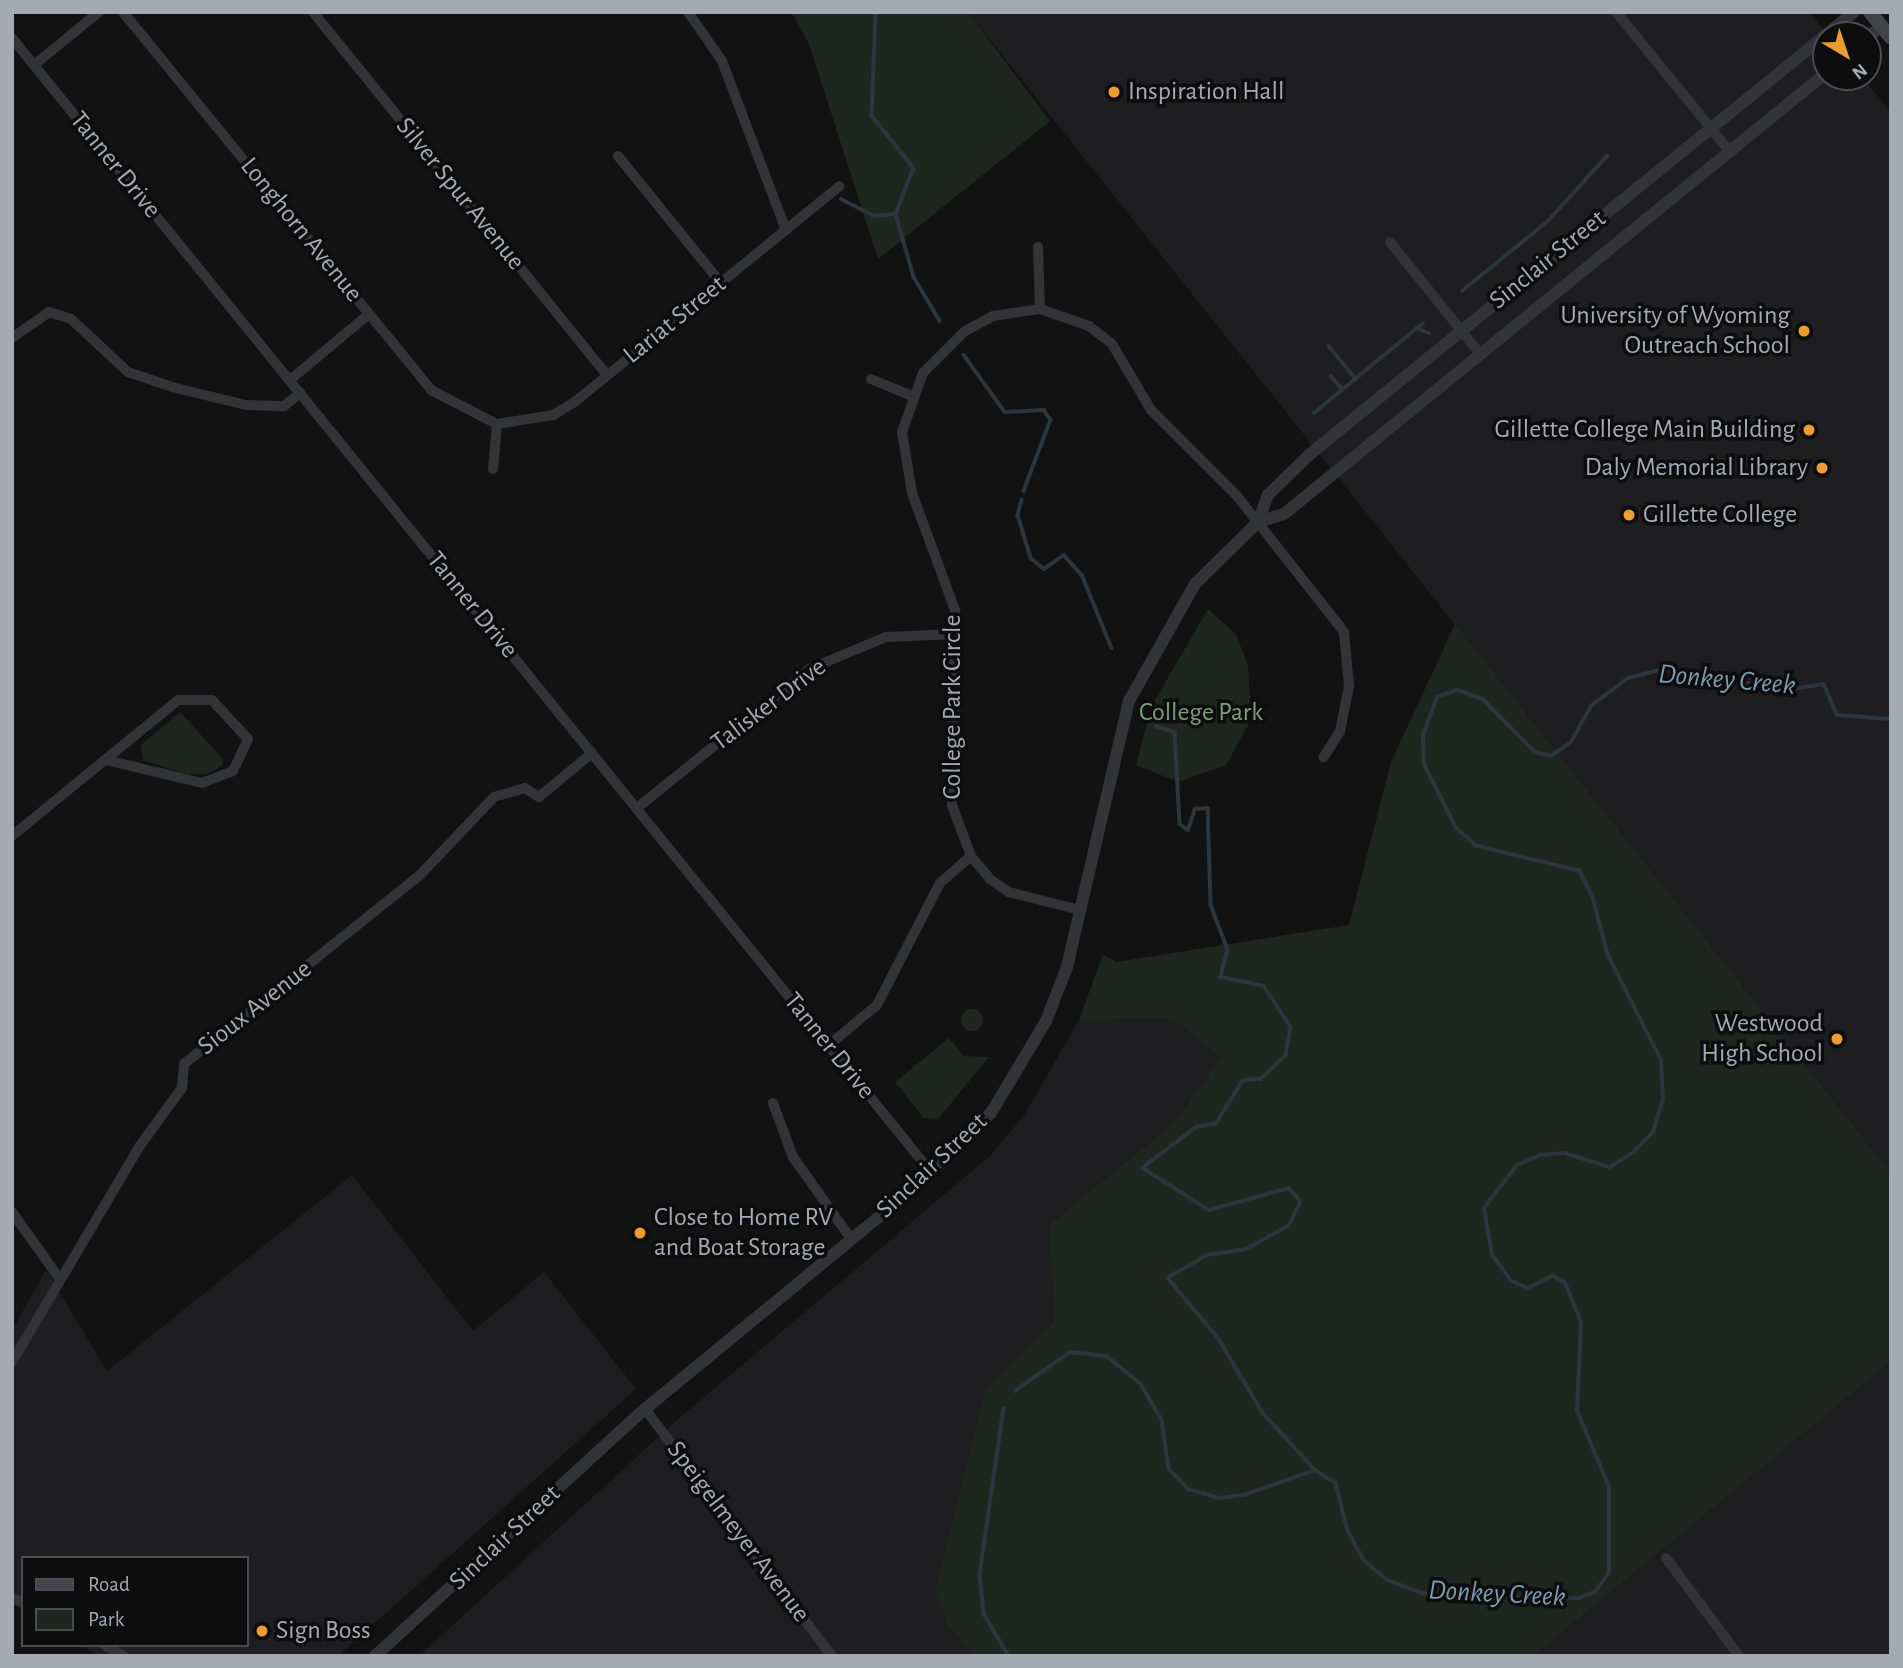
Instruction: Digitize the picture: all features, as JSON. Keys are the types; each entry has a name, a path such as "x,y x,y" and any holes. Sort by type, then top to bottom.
{"street":[{"path":"34,65 99,12"},
{"name":"Longhorn Avenue","path":"123,12 431,390 497,425"},
{"name":"Silver Spur Avenue","path":"313,12 607,376"},
{"path":"688,12 722,61 786,230"},
{"path":"1616,12 1730,152"},
{"name":"Sinclair Street","path":"376,1655 645,1409 931,1172 990,1113 1018,1073 1067,967 1129,701 1179,606 1258,522 1268,495 1310,454 1854,12"},
{"name":"Tanner Drive","path":"12,38 931,1172"},
{"name":"Sinclair Street","path":"1258,522 1284,514 1812,85"},
{"path":"618,156 721,283"},
{"name":"Lariat Street","path":"497,425 553,415 607,376 840,186"},
{"path":"1390,242 1480,354"},
{"path":"1038,247 1040,309"},
{"name":"College Park Circle","path":"1080,910 1009,892 971,856 952,806 958,634 947,579 904,464 902,432 912,396 923,373 965,331 993,316 1040,309 1088,326 1112,344 1152,410 1258,522 1344,632 1349,686 1340,731 1324,757"},
{"path":"12,338 49,312 71,319 128,372 172,387 246,405 284,406 300,393"},
{"path":"290,380 369,314"},
{"path":"871,379 912,396"},
{"path":"493,469 497,425"},
{"name":"Talisker Drive","path":"637,808 809,669 886,637 958,634"},
{"path":"12,836 106,760 192,695 212,701 248,739 233,771 202,783 106,760"},
{"name":"Sioux Avenue","path":"12,1362 59,1278 182,1088 184,1064 419,876 494,797 525,788 538,797 592,753"},
{"path":"829,1045 877,1005 940,883 971,856"},
{"path":"773,1103 793,1157 850,1239"},
{"path":"12,1212 59,1278"},
{"name":"Speigelmeyer Avenue","path":"645,1409 832,1656"},
{"path":"1666,1558 1739,1656"},
{"path":"108,1647 124,1656"}],"shaded area":[{"name":"Gillette College","path":"968,12 1809,12 1816,21 1812,21 1812,91 1874,91 1891,112 1891,1173"},
{"path":"1173,1019 1222,1057 1177,1120 1049,1225 1054,1322 985,1391 950,1629 975,1656 419,1656 677,1420 990,1156 1025,1114 1079,1020"},
{"path":"352,1175 473,1331 544,1272 636,1389 338,1656 98,1656 85,1647 248,1647 248,1556 21,1556 21,1605 12,1599 12,1331 46,1270 107,1371"},
{"path":"1891,1361 1891,1656 1533,1656 1782,1450"}],"green space":[{"path":"791,12 968,12 1050,121 878,259 809,44"},
{"name":"College Park","path":"1208,609 1236,634 1248,666 1251,720 1226,765 1178,782 1136,765 1152,705"},
{"path":"1455,624 1891,1173 1891,1361 1533,1656 975,1656 950,1629 935,1592 985,1391 1054,1322 1049,1225 1177,1120 1221,1057 1173,1019 1079,1020 1103,954 1116,962 1349,925 1391,762"},
{"path":"180,712 223,759 222,766 208,774 186,774 143,760 141,745"},
{"path":"968,1009 976,1009 983,1016 983,1024 976,1031 968,1031 961,1024 961,1016"},
{"path":"949,1038 964,1056 989,1057 938,1119 924,1118 895,1082"}],"waterway":[{"path":"876,12 872,116 914,168 896,214 914,277 940,321"},
{"path":"1462,291 1548,221 1607,156"},
{"path":"841,199 874,216 896,214"},
{"path":"1314,413 1423,323"},
{"path":"1417,328 1429,333"},
{"path":"1329,346 1356,379"},
{"path":"964,355 1005,412 1044,410 1051,420 1024,491"},
{"path":"1331,376 1343,390"},
{"path":"1022,500 1018,515 1031,558 1044,569 1064,555 1082,575 1112,648"},
{"name":"Donkey Creek","path":"1015,1391 1070,1352 1107,1356 1141,1384 1162,1420 1169,1469 1188,1489 1220,1498 1247,1494 1315,1470 1336,1483 1348,1531 1364,1560 1387,1580 1422,1593 1475,1597 1579,1598 1595,1592 1609,1573 1609,1487 1577,1411 1581,1322 1565,1283 1553,1276 1528,1289 1511,1281 1492,1255 1484,1208 1517,1165 1541,1155 1564,1153 1610,1167 1634,1152 1653,1132 1663,1100 1661,1060 1608,956 1592,896 1579,871 1476,846 1456,828 1424,765 1423,735 1437,697 1457,690 1483,699 1535,752 1551,756 1571,742 1591,706 1628,678 1665,669 1787,690 1824,684 1837,715 1891,719"},
{"path":"1156,726 1175,732 1180,824 1188,830 1195,809 1208,808 1211,905 1228,950 1221,977 1264,986 1291,1027 1286,1056 1261,1079 1243,1081 1216,1124 1197,1127 1143,1168 1209,1210 1289,1188 1301,1202 1289,1226 1245,1250 1208,1255 1168,1278 1219,1339 1263,1413 1315,1470"},
{"name":"Donkey Creek","path":"1004,1408 980,1575 984,1614 1009,1656"}],"place":[{"name":"Inspiration Hall","path":"1114,92"},
{"name":"University of Wyoming Outreach School","path":"1804,331"},
{"name":"Gillette College Main Building","path":"1809,430"},
{"name":"Daly Memorial Library","path":"1822,468"},
{"name":"Gillette College","path":"1629,515"},
{"name":"Westwood High School","path":"1837,1039"},
{"name":"Close to Home RV and Boat Storage","path":"640,1233"},
{"name":"Sign Boss","path":"262,1631"}]}
